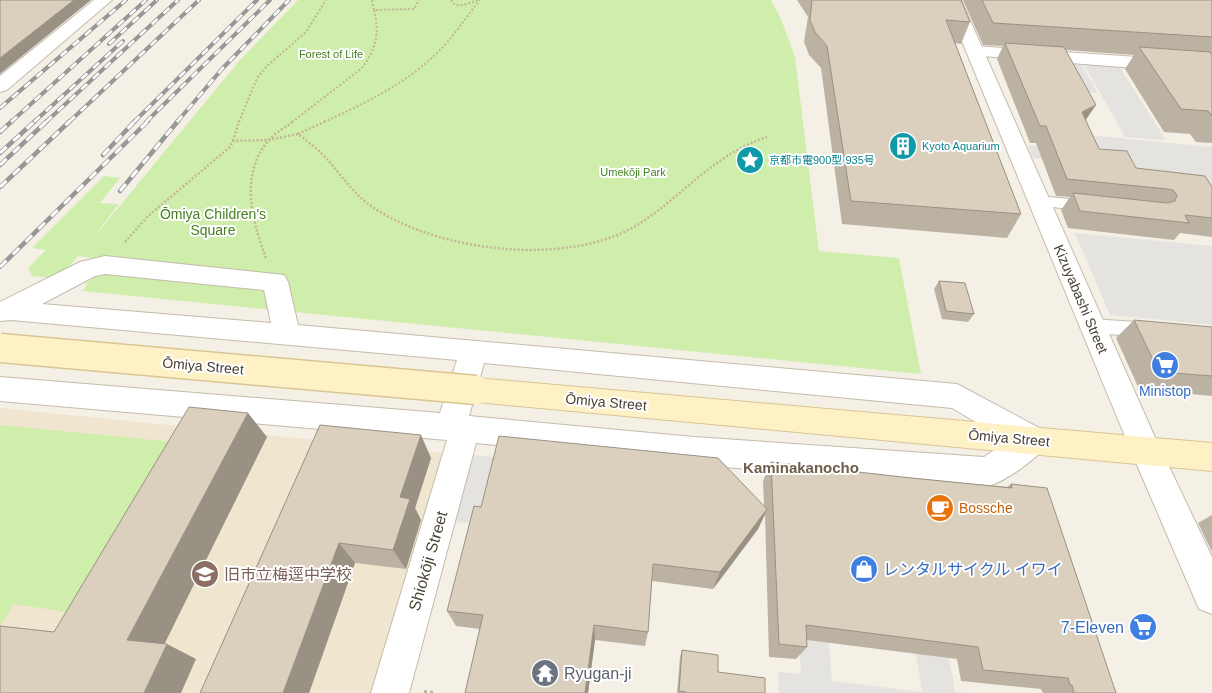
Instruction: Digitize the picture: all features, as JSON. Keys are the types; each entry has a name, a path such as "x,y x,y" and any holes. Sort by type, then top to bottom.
{"main road":[{"name":"Ōmiya Street","path":"0,348 1212,457"}],"street":[{"path":"0,86 104,0"},
{"name":"Kizuyabashi Street","path":"953,0 1146,451 1212,596"},
{"path":"975,51 1205,72"},
{"path":"9,313 90,268 105,264 275,282 287,334"},
{"path":"0,389 458,428 694,451 989,472 1034,440 957,396 287,334 9,313"},
{"name":"Shiokōji Street","path":"390,693 458,428 474,351"}],"lane":[{"path":"1039,201 1105,208"},
{"path":"1092,326 1166,332"}],"path":[{"path":"105,264 148,216 230,147 257,78 266,67 306,32 326,0"},
{"path":"275,282 252,222 249,198 256,162 269,140 361,69 370,58 377,47 378,34 372,0"},
{"path":"374,10 414,9 420,0"},
{"path":"451,0 455,5 464,5 479,0"},
{"path":"233,141 269,140 298,134 381,95 420,68 436,54 479,0"},
{"path":"298,134 326,157 348,185 371,206 402,222 440,236 484,245 525,249 591,244 617,234 640,223 721,158 753,140 767,137"}],"shaded area":[{"path":"1036,59 1080,62 1098,93 1052,90"},
{"path":"1082,61 1117,63 1166,140 1125,137"},
{"path":"1076,134 1212,147 1212,226 1194,192 1135,170 1033,158 1028,145 1081,149"},
{"path":"1075,233 1212,246 1212,325 1110,315"},
{"name":"旧市立梅逕中学校","path":"0,408 436,452 447,456 375,693 0,693"},
{"path":"474,455 503,458 486,525 455,522"},
{"path":"790,483 816,486 832,681 922,692 891,493 920,495 955,691 970,693 779,693 778,672 801,674"}],"green space":[{"name":"Umekōji Park","path":"298,0 771,0 781,19 795,57 819,251 899,258 921,374 83,291 100,259 78,256 59,275 54,277 32,276 28,268 46,250 32,248 104,176 120,178 100,203 119,204 85,248 240,60"},
{"path":"0,425 185,443 87,615 14,604 0,626"}],"building":[{"path":"0,0 74,0 0,58"},
{"name":"Kyoto Aquarium","path":"812,0 961,0 970,22 946,20 1021,214 851,201 827,46 815,32 810,20"},
{"path":"982,0 1212,0 1212,37 993,23"},
{"path":"1005,43 1064,47 1096,105 1082,112 1099,149 1127,151 1136,168 1205,176 1212,187 1212,218 1185,215 1189,223 1080,211 1073,193 1167,203 1175,201 1177,195 1173,190 1167,189 1067,179 1046,126 1040,126"},
{"path":"1139,47 1210,52 1212,55 1212,116 1208,111 1181,109"},
{"path":"939,281 965,283 974,314 946,311"},
{"path":"1134,320 1212,327 1212,376 1159,372"},
{"path":"189,407 248,413 127,640 167,644 144,693 0,693 0,626 54,632"},
{"path":"320,425 421,435 400,497 410,499 393,550 339,543 283,693 200,693"},
{"path":"499,436 718,458 767,509 720,572 653,564 648,632 594,625 585,693 465,693 483,615 447,611 474,506 481,507"},
{"path":"771,462 1012,488 1011,484 1047,488 1116,693 1074,693 1068,678 983,670 978,647 806,625 807,647 779,644"},
{"path":"682,650 718,655 718,672 765,678 765,693 686,693 679,691"}],"railway":[{"path":"0,108 126,0"},
{"path":"11,122 146,0"},
{"path":"109,44 157,0"},
{"path":"46,122 178,0"},
{"path":"69,122 199,0"},
{"path":"135,121 257,0"},
{"path":"146,122 270,0"},
{"path":"177,122 222,69 289,0"},
{"path":"34,122 123,41"},
{"path":"0,132 12,121"},
{"path":"0,153 35,121"},
{"path":"0,165 47,121"},
{"path":"0,187 70,121"},
{"path":"103,155 135,121"},
{"path":"0,267 148,121"},
{"path":"120,191 178,121"}],"place":[{"name":"Kyoto Aquarium","path":"903,146"},
{"name":"京都市電900型 935号","path":"750,160"},
{"name":"Ministop","path":"1165,365"},
{"name":"Bossche","path":"940,508"},
{"name":"レンタルサイクル イワイ","path":"864,569"},
{"name":"旧市立梅逕中学校","path":"205,574"},
{"name":"7-Eleven","path":"1143,627"},
{"name":"Ryugan-ji","path":"545,673"}],"district":[{"name":"Kaminakanocho","path":"801,467"}],"park label":[{"name":"Forest of Life","path":"331,54"},
{"name":"Ōmiya Children's Square","path":"213,222"}]}
